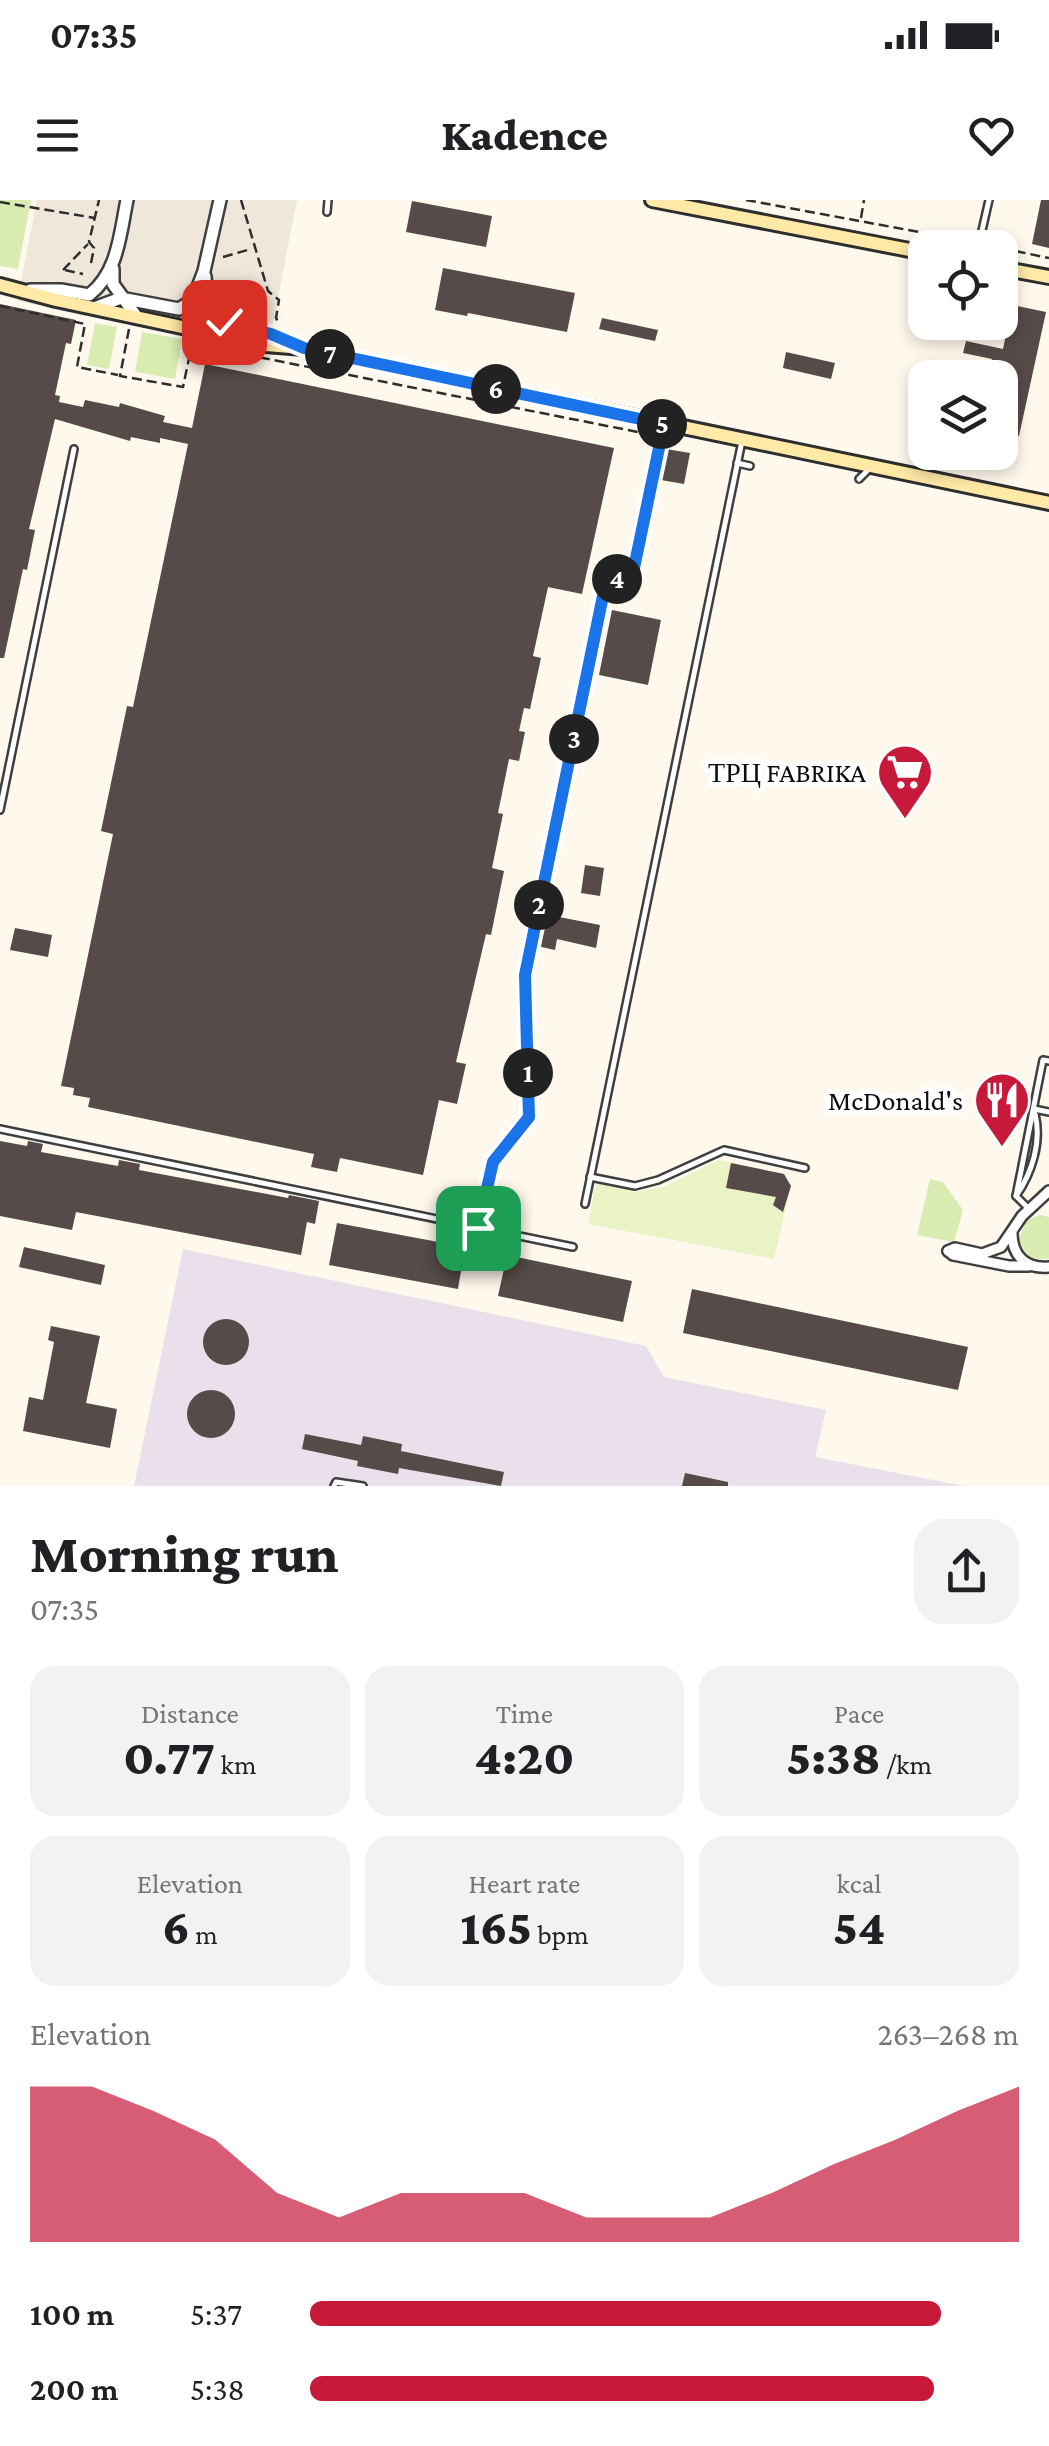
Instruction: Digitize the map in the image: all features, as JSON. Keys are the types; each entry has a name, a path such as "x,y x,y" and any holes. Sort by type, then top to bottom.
{"main road":[{"path":"652,200 700,205 908,249"},
{"path":"1018,272 1049,278"},
{"path":"0,285 94,308 133,322 304,348 1049,503"}],"street":[{"path":"127,200 113,265 113,284 133,322"},
{"path":"94,308 121,298 179,309 193,300 204,272 220,200"},
{"path":"25,290 90,295 104,284 113,265"},
{"path":"204,272 206,295 213,312 224,322 271,334 304,348"},
{"path":"1039,1267 1009,1266 953,1256 948,1251 955,1248 992,1253 1049,1191"},
{"path":"1030,1210 1049,1209"},
{"path":"1012,1233 1015,1252 1039,1267 1045,1280"}],"lane":[{"path":"327,212 328,200"},
{"path":"982,230 989,200"},
{"path":"478,1228 493,1162 529,1117 525,975 605,586 634,568 664,424"},
{"path":"585,1204 742,441"},
{"path":"0,810 74,449"},
{"path":"737,463 750,466"},
{"path":"859,479 872,466"},
{"path":"1030,1210 1016,1196 1028,1178 1039,1130 1034,1109 1045,1071 1043,1060 1049,1062"},
{"path":"1034,1109 1049,1112"},
{"path":"0,1129 573,1247"},
{"path":"590,1177 635,1186 658,1180 724,1150 805,1168"},
{"path":"334,1486 336,1482 363,1486"}],"path":[{"path":"83,274 62,270 90,242 99,200"},
{"path":"240,200 268,291 279,300 276,318 284,330"},
{"path":"746,200 908,230"},
{"path":"860,220 864,200"},
{"path":"0,202 95,218"},
{"path":"90,242 94,248 91,264"},
{"path":"224,256 253,248"},
{"path":"1018,252 1049,258"},
{"path":"0,306 85,324 77,367 120,376 183,388 192,344 648,434"},
{"path":"120,376 133,322"}],"shaded area":[{"path":"37,200 297,200 268,349 17,301"},
{"path":"183,1249 646,1346 664,1377 826,1410 815,1457 964,1486 134,1486"}],"green space":[{"path":"0,200 31,200 18,269 0,266"},
{"path":"95,323 117,327 109,369 87,365"},
{"path":"142,332 182,339 175,379 135,372"},
{"path":"719,1160 784,1174 791,1186 774,1259 588,1224 596,1183 635,1192 663,1187"},
{"path":"930,1179 943,1182 963,1210 954,1242 917,1235"},
{"path":"1039,1215 1049,1217 1049,1259 1031,1259 1018,1241 1026,1221"}],"building":[{"path":"1041,200 1049,200 1049,248 1032,244"},
{"path":"412,201 492,216 486,247 406,232"},
{"path":"443,268 575,293 567,332 435,310"},
{"path":"0,304 76,320 71,344 66,343 55,395 60,396 59,402 83,407 85,400 119,407 120,403 165,416 163,422 192,428 205,364 614,448 582,594 548,587 533,656 541,658 530,709 524,708 519,731 525,732 519,761 509,759 498,813 503,814 492,868 504,871 456,1062 466,1064 457,1104 439,1100 423,1175 340,1158 337,1172 311,1167 314,1154 88,1107 90,1098 73,1095 74,1088 61,1086 113,834 101,831 127,706 133,707 188,444 160,438 160,443 131,437 130,441 55,419 29,529 35,530 27,570 23,569 4,658 0,658"},
{"path":"1018,306 1046,312 1019,436 1018,360 992,360 963,353 966,341 1003,349 1005,340 1018,340"},
{"path":"602,318 658,330 655,341 599,329"},
{"path":"786,352 835,363 831,379 783,368"},
{"path":"666,449 690,453 684,484 661,480"},
{"path":"612,610 661,620 648,685 599,675"},
{"path":"585,865 604,868 600,896 581,893"},
{"path":"544,914 600,925 596,948 557,939 555,950 537,946"},
{"path":"15,928 52,935 48,957 10,950"},
{"path":"0,1141 27,1146 28,1141 43,1144 41,1152 118,1166 119,1160 140,1164 139,1170 319,1201 315,1224 307,1222 301,1255 76,1212 72,1230 0,1216"},
{"path":"731,1163 784,1174 791,1186 783,1212 773,1205 776,1197 726,1188"},
{"path":"337,1223 465,1247 458,1289 329,1265"},
{"path":"24,1247 105,1265 101,1285 19,1267"},
{"path":"507,1255 632,1281 623,1322 498,1296"},
{"path":"692,1289 968,1347 958,1390 683,1333"},
{"path":"226,1319 243,1325 249,1342 243,1359 226,1365 209,1359 203,1342 209,1325"},
{"path":"51,1326 100,1336 86,1403 117,1409 110,1448 23,1431 29,1397 43,1400 54,1342 48,1340"},
{"path":"211,1390 228,1397 235,1414 228,1431 211,1438 194,1431 187,1414 194,1397"},
{"path":"305,1434 361,1445 363,1436 402,1444 401,1451 504,1472 501,1486 399,1468 398,1474 357,1466 358,1461 302,1449"},
{"path":"685,1473 728,1482 728,1486 682,1486"}],"place":[{"name":"ТРЦ FABRIKA","path":"905,821"},
{"name":"McDonald's","path":"1002,1149"}],"route":[{"path":"224,322 271,334 304,348 664,424 634,568 605,586 525,975 529,1117 493,1162 478,1228"}]}
